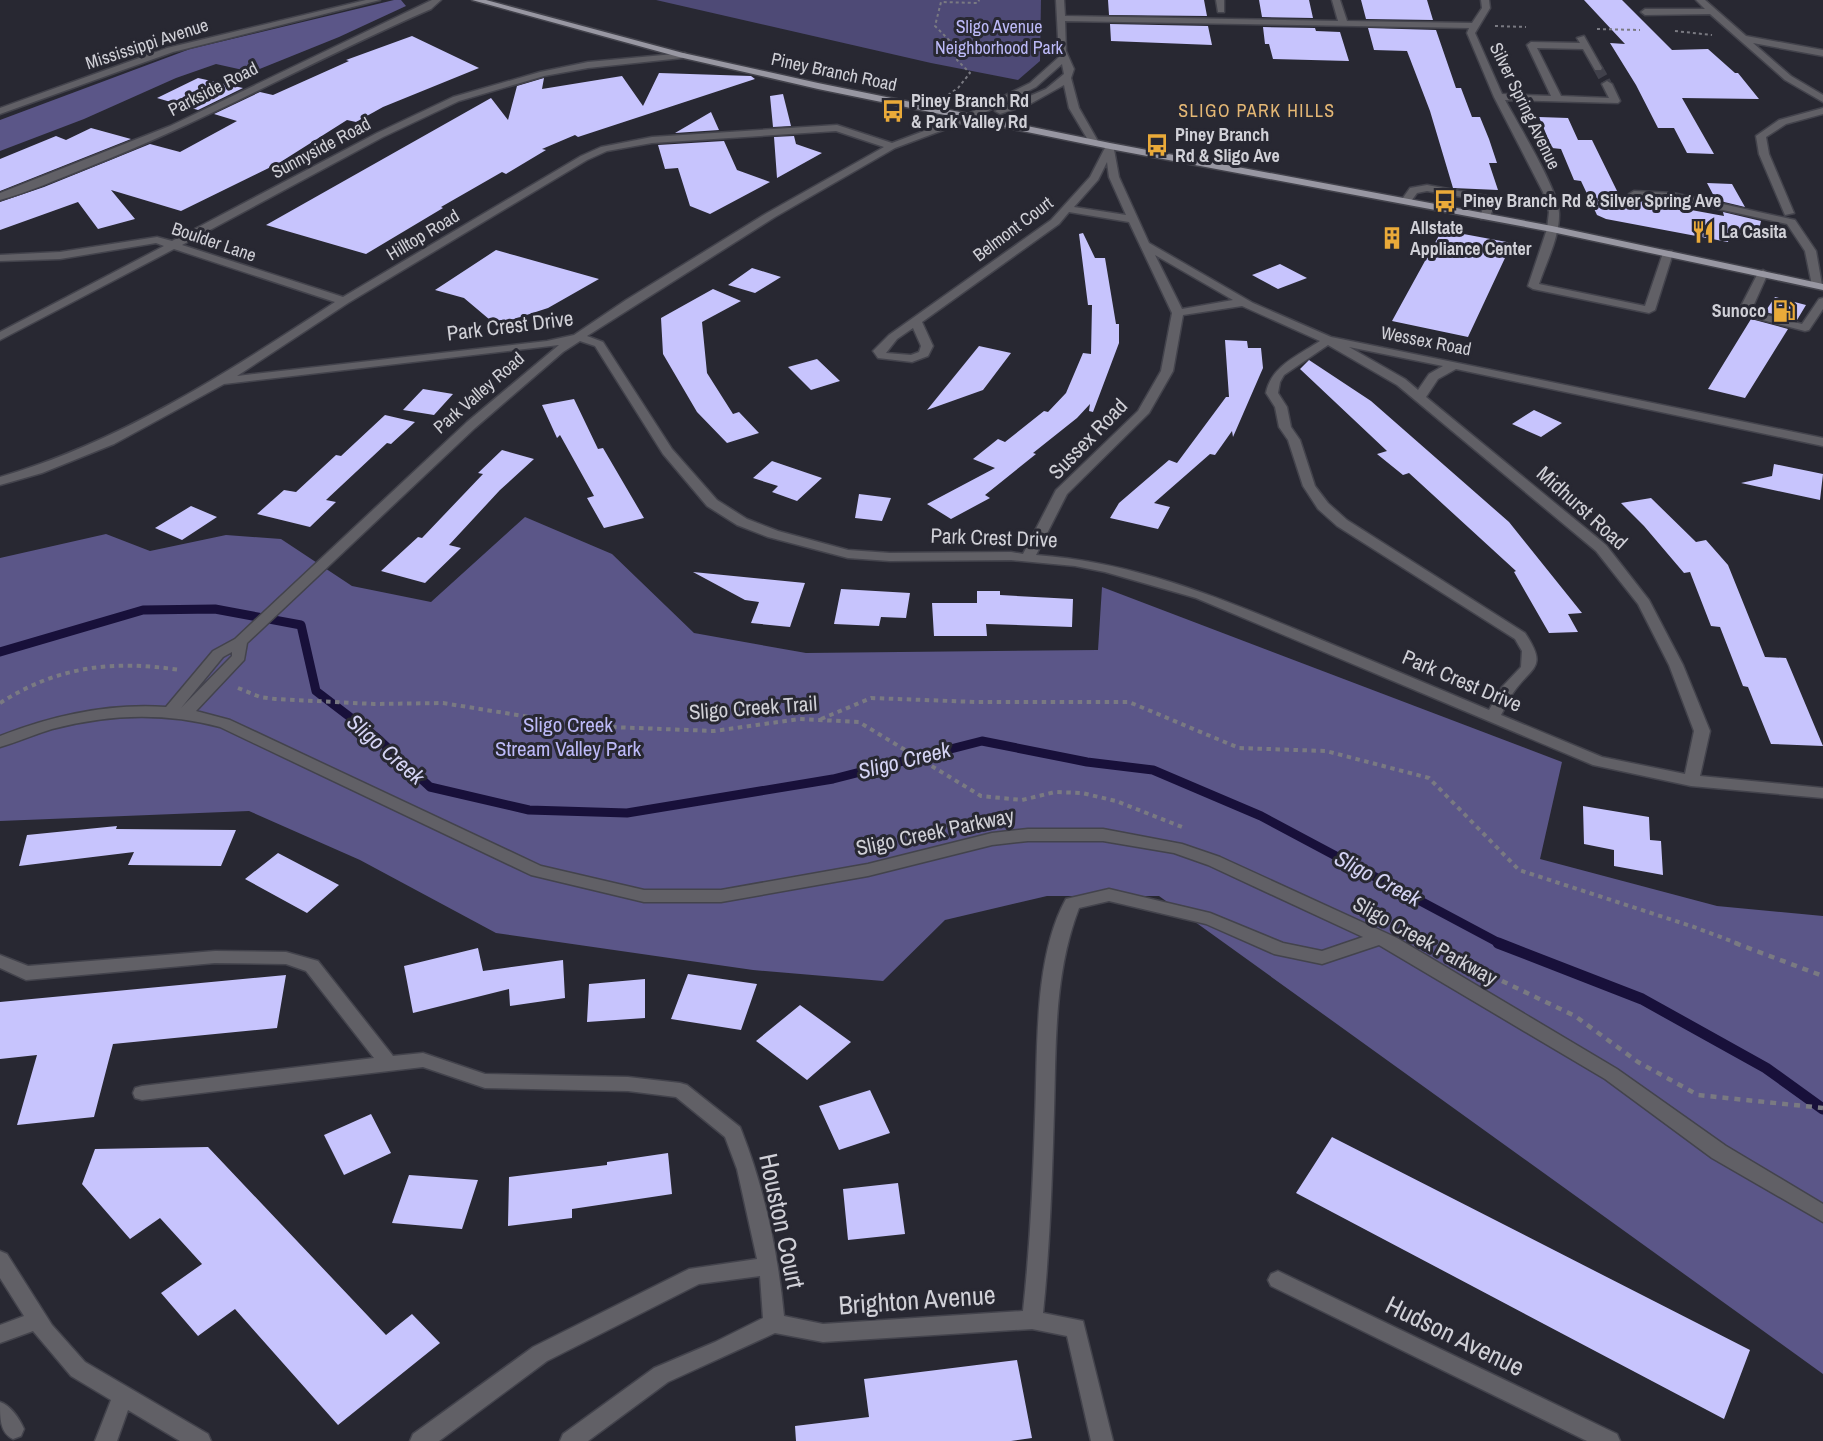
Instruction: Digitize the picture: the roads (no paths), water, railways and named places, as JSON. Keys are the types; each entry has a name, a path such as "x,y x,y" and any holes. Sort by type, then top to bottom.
{"main road":[{"name":"Piney Branch Road","path":"476,0 682,55 928,110 1552,229 1820,286"}],"street":[{"name":"Mississippi Avenue","path":"0,111 170,50 376,0"},
{"name":"Parkside Road","path":"0,197 110,155 197,117 267,80 428,7 437,0"},
{"path":"1060,0 1063,58 1069,66 1067,79 1074,108 1094,143"},
{"path":"1336,0 1343,23"},
{"name":"Silver Spring Avenue","path":"1485,0 1486,8 1472,33 1499,97 1548,192 1554,212 1552,229"},
{"path":"1700,0 1788,78 1823,99"},
{"path":"1645,12 1713,11"},
{"path":"1061,18 1474,26"},
{"path":"1743,38 1823,53"},
{"path":"1558,100 1532,45 1582,42 1598,68"},
{"name":"Sunnyside Road","path":"0,337 380,135 456,99 496,86 577,68 682,55"},
{"path":"967,118 1033,85 1063,58"},
{"path":"967,118 1005,110 1034,98 1067,79"},
{"path":"1499,97 1615,101 1607,84"},
{"path":"1789,213 1764,154 1761,136 1771,127 1788,120 1823,111"},
{"name":"Park Valley Road","path":"177,714 239,657 245,637 471,425 559,350 727,241 892,146 967,118"},
{"name":"Hilltop Road","path":"0,481 38,470 110,441 221,381 344,301 584,158 604,149 652,140 837,128 892,146"},
{"path":"1110,146 1114,177 1131,219 1178,313 1243,302"},
{"name":"Belmont Court","path":"916,321 1046,229 1069,209 1094,178 1110,146"},
{"path":"1404,202 1414,190 1427,188 1482,198 1489,206 1485,217"},
{"path":"1634,194 1673,196 1791,222 1815,260 1820,286"},
{"path":"1069,209 1131,219"},
{"path":"1552,229 1533,286 1649,310 1668,253"},
{"name":"Boulder Lane","path":"0,258 77,255 130,243 158,240 344,301"},
{"name":"Wessex Road","path":"1145,245 1243,302 1328,340 1823,442"},
{"path":"1763,273 1745,310 1747,313 1805,328 1818,319 1823,301"},
{"name":"Sussex Road","path":"1027,559 1061,493 1110,442 1143,413 1167,372 1178,313"},
{"name":"Park Crest Drive","path":"221,381 537,345 579,337 599,344 667,452 704,495 721,510 742,522 772,534 848,554 890,557 1011,556 1075,562 1107,568 1201,595 1598,760 1690,782 1823,793"},
{"path":"1328,340 1280,373 1274,382 1272,393 1281,407 1286,427 1294,440 1309,486 1323,506 1342,523 1520,636 1529,651 1528,668 1507,690 1493,716"},
{"name":"Midhurst Road","path":"1328,340 1401,382 1601,548 1644,603 1676,665 1702,731 1690,782"},
{"path":"1420,397 1436,372 1455,365"},
{"name":"Sligo Creek Parkway","path":"0,742 57,724 133,712 177,714 225,723 244,730 537,871 644,896 721,896 868,870 992,839 1028,835 1103,835 1176,848 1214,861 1380,938 1611,1074 1719,1152 1823,1214"},
{"path":"1032,1320 1041,1236 1049,993 1060,935 1072,903 1108,895 1210,919 1280,949 1322,958 1380,938"},
{"path":"0,961 26,973 215,957 286,958 312,966 388,1062"},
{"name":"Houston Court","path":"388,1062 423,1060 485,1081 628,1084 681,1090 734,1132 747,1169 769,1266 774,1323"},
{"path":"142,1093 388,1062"},
{"path":"0,1260 45,1332 78,1369 200,1441"},
{"path":"421,1441 540,1354 696,1275 769,1266"},
{"name":"Hudson Avenue","path":"1278,1280 1609,1441"},
{"path":"0,1334 38,1320"},
{"name":"Brighton Avenue","path":"774,1323 823,1333 1032,1320 1076,1328 1102,1441"},
{"path":"571,1441 661,1375 722,1349 774,1323"},
{"path":"106,1441 123,1395"},
{"path":"0,1412 13,1429"}],"waterway":[{"name":"Sligo Creek","path":"0,652 143,610 215,609 301,625 316,691 376,737 430,787 529,810 627,813 833,779 982,741 1087,762 1153,770 1261,816 1501,944"},
{"name":"Sligo Creek","path":"1498,943 1642,999 1766,1068 1823,1109"}],"tunnel":[{"path":"1598,68 1607,84"}],"place":[{"name":"Piney Branch Rd & Park Valley Rd","path":"893,111"},
{"name":"Piney Branch Rd & Sligo Ave","path":"1157,145"},
{"name":"Piney Branch Rd & Silver Spring Ave","path":"1445,201"},
{"name":"La Casita","path":"1703,232"},
{"name":"Allstate Appliance Center","path":"1392,238"},
{"name":"Sunoco","path":"1784,311"}],"district":[{"name":"SLIGO PARK HILLS","path":"1257,111"}],"park label":[{"name":"Sligo Avenue Neighborhood Park","path":"999,37"},
{"name":"Sligo Creek Stream Valley Park","path":"568,737"}]}
